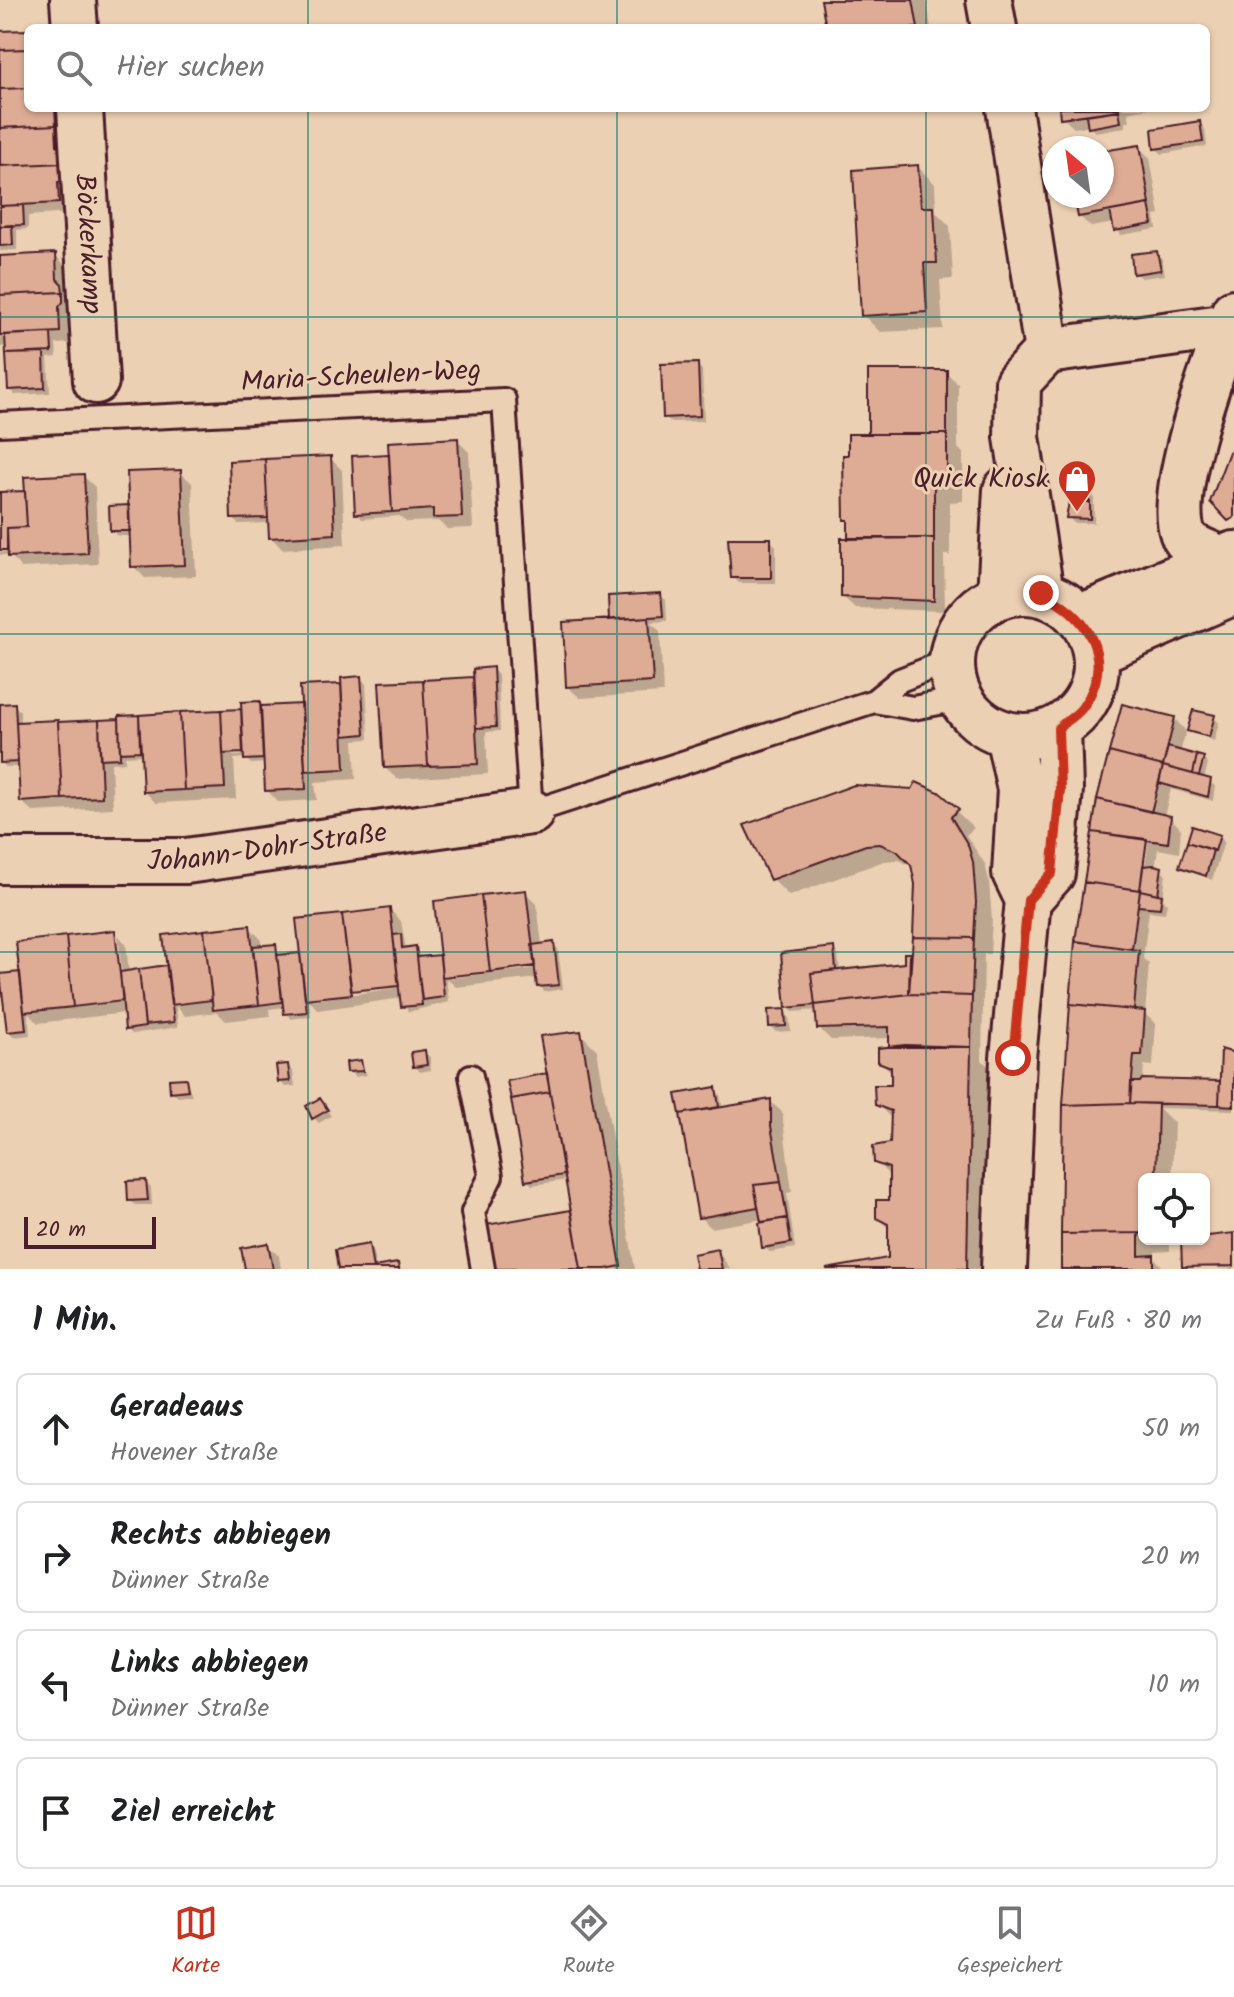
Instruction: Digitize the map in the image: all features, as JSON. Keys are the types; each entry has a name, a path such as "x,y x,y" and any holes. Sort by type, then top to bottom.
{"street":[{"path":"73,0 75,24"},
{"path":"989,0 993,24"},
{"name":"Böckerkamp","path":"80,112 96,381"},
{"path":"1010,112 1047,351"},
{"path":"1021,594 1018,382 1047,351 1231,319 1180,475 1178,521 1187,542 1230,568"},
{"path":"1088,634 1230,568"},
{"path":"1021,594 1062,602 1088,634 1095,682 1081,709 1058,728 1034,737 1008,735 989,728 955,679 958,632 975,609 1021,594"},
{"path":"1028,900 1052,873 1060,790 1058,728"},
{"path":"1004,1269 1013,1058 1028,900 1015,873 1020,789 1008,735"},
{"name":"Johann-Dohr-Straße","path":"0,861 186,861 531,812"}],"lane":[{"name":"Maria-Scheulen-Weg","path":"0,424 504,400 531,812"},
{"path":"531,812 874,701 900,680 955,679"},
{"path":"874,701 913,708 955,679"},
{"path":"471,1076 491,1176 473,1212 483,1269"}],"building":[{"path":"821,0 913,0 917,24 825,24"},
{"path":"24,30 24,49 0,50 0,31"},
{"path":"24,49 24,88 0,89 0,50"},
{"path":"24,88 24,112 55,112 56,125 0,128 0,89"},
{"path":"1059,112 1104,112 1060,118"},
{"path":"1119,112 1121,122 1088,128 1086,115"},
{"path":"1200,121 1203,142 1154,149 1152,129"},
{"path":"56,125 57,145 63,145 63,163 0,166 0,128"},
{"path":"1140,145 1150,204 1078,217 1076,208 1114,208 1114,149"},
{"path":"63,163 65,182 58,182 59,203 0,206 0,166"},
{"path":"918,165 921,207 934,207 937,263 924,263 927,312 861,316 853,170"},
{"path":"1149,204 1153,224 1114,231 1110,211"},
{"path":"23,205 24,225 0,226 0,206"},
{"path":"12,225 13,245 0,246 0,226"},
{"path":"1157,251 1161,270 1133,274 1131,254"},
{"path":"56,253 57,279 62,284 63,292 0,295 0,256"},
{"path":"63,292 63,302 59,307 60,332 0,335 0,295"},
{"path":"51,333 52,352 6,354 5,335"},
{"path":"44,353 45,388 8,390 6,354"},
{"path":"698,363 700,416 663,418 661,364"},
{"path":"868,370 947,370 947,434 868,434"},
{"path":"848,434 947,434 947,487 934,485 934,538 848,539 848,520 844,520 843,455 848,455"},
{"path":"458,438 462,517 433,518 433,509 392,512 388,442"},
{"path":"1234,449 1234,518 1228,521 1210,502 1229,452"},
{"path":"389,454 392,512 355,514 352,456"},
{"path":"331,456 335,534 269,538 265,459"},
{"path":"265,459 268,518 231,519 229,461"},
{"path":"181,470 185,565 131,567 127,472"},
{"path":"84,474 88,553 8,557 7,528 27,527 24,477"},
{"path":"1089,478 1089,502 1069,502 1069,479"},
{"path":"25,491 27,527 7,528 7,550 0,550 0,492"},
{"path":"1069,502 1090,502 1090,519 1066,518"},
{"path":"129,505 130,531 110,531 109,506"},
{"path":"728,538 771,538 771,578 731,578"},
{"path":"841,538 934,538 934,601 841,597"},
{"path":"661,593 663,616 609,620 608,596"},
{"path":"649,617 653,682 566,687 563,622"},
{"path":"493,667 496,727 476,728 473,669"},
{"path":"361,676 365,734 344,736 341,678"},
{"path":"473,677 478,764 428,766 423,680"},
{"path":"423,680 428,766 384,768 379,682"},
{"path":"341,684 345,769 305,771 300,686"},
{"path":"260,701 263,759 244,760 241,702"},
{"path":"15,703 18,762 0,763 0,704"},
{"path":"302,704 306,789 265,791 261,706"},
{"path":"1122,704 1175,717 1163,766 1109,752"},
{"path":"241,709 243,753 223,754 221,710"},
{"path":"221,710 225,788 184,790 180,712"},
{"path":"1193,710 1215,715 1209,737 1187,731"},
{"path":"180,712 184,790 143,792 139,715"},
{"path":"139,715 140,751 120,752 119,716"},
{"path":"119,719 120,758 100,759 99,720"},
{"path":"58,720 62,799 20,802 16,722"},
{"path":"99,720 102,797 62,799 58,722"},
{"path":"1168,747 1197,755 1193,774 1163,766"},
{"path":"1109,752 1163,766 1151,812 1097,799"},
{"path":"1197,755 1204,757 1199,776 1193,774"},
{"path":"1163,766 1211,779 1208,797 1159,783"},
{"path":"916,782 939,792 959,809 951,817 968,845 973,862 976,902 974,938 913,937 915,884 911,865 897,851 880,844 866,845 770,880 744,825 854,785 912,789"},
{"path":"1097,799 1171,816 1168,843 1092,832"},
{"path":"1192,826 1220,835 1215,851 1187,842"},
{"path":"1092,832 1147,839 1140,890 1084,882"},
{"path":"1187,842 1213,850 1206,876 1179,867"},
{"path":"1143,866 1162,867 1158,894 1140,890"},
{"path":"1084,882 1140,890 1132,949 1075,941"},
{"path":"526,890 535,966 490,972 481,895"},
{"path":"1140,890 1162,895 1160,908 1138,906"},
{"path":"481,895 490,972 442,977 434,901"},
{"path":"390,908 399,986 351,991 342,914"},
{"path":"342,914 352,994 305,999 296,919"},
{"path":"250,925 259,1005 213,1010 204,930"},
{"path":"115,930 123,1001 73,1007 66,936"},
{"path":"204,930 212,1000 171,1005 163,935"},
{"path":"401,934 402,948 416,946 422,1005 401,1007 393,935"},
{"path":"66,936 73,1007 24,1012 16,942"},
{"path":"913,937 974,938 972,996 909,994"},
{"path":"1075,941 1139,950 1134,1010 1070,1004"},
{"path":"554,942 559,985 537,987 532,945"},
{"path":"276,944 282,1002 259,1005 253,946"},
{"path":"834,947 836,970 811,973 815,1005 786,1008 781,953"},
{"path":"300,953 307,1012 284,1014 277,955"},
{"path":"904,953 910,953 909,994 815,1005 811,973 904,963"},
{"path":"440,955 444,997 422,1000 417,957"},
{"path":"167,965 174,1022 145,1025 139,969"},
{"path":"139,969 145,1027 125,1030 120,972"},
{"path":"20,972 26,1030 7,1032 0,974"},
{"path":"909,994 972,996 971,1047 889,1047 889,1027 817,1029 815,1005"},
{"path":"1070,1004 1145,1011 1142,1055 1134,1055 1130,1103 1063,1105"},
{"path":"785,1009 786,1026 769,1027 768,1010"},
{"path":"581,1031 621,1266 606,1269 581,1269 540,1036"},
{"path":"905,1045 971,1047 967,1269 826,1269 888,1258 888,1224 876,1218 876,1200 889,1200 889,1168 874,1163 873,1146 890,1143 891,1111 875,1105 874,1085 891,1085 891,1067 878,1062 878,1048"},
{"path":"1221,1049 1234,1053 1234,1106 1219,1105"},
{"path":"425,1050 427,1065 413,1067 411,1052"},
{"path":"361,1060 363,1071 347,1072 346,1062"},
{"path":"288,1064 290,1081 278,1082 276,1065"},
{"path":"547,1073 550,1092 511,1099 507,1081"},
{"path":"186,1078 188,1090 170,1092 169,1079"},
{"path":"1142,1079 1220,1081 1219,1105 1130,1103 1131,1082"},
{"path":"716,1087 719,1107 680,1114 676,1094"},
{"path":"550,1092 564,1175 525,1181 511,1099"},
{"path":"320,1098 328,1110 312,1119 306,1106"},
{"path":"771,1099 771,1126 781,1182 754,1185 758,1207 698,1218 680,1114"},
{"path":"1158,1104 1156,1173 1138,1173 1138,1233 1061,1234 1063,1105"},
{"path":"146,1180 148,1200 128,1201 127,1181"},
{"path":"781,1182 787,1218 761,1222 754,1185"},
{"path":"571,1210 581,1269 494,1269 486,1225"},
{"path":"787,1218 791,1243 762,1248 759,1223"},
{"path":"1138,1233 1139,1256 1154,1255 1154,1269 1061,1269 1061,1234"},
{"path":"1234,1233 1234,1266 1182,1267 1181,1245 1210,1245 1210,1236"},
{"path":"268,1243 273,1269 245,1269 241,1248"},
{"path":"369,1244 373,1269 338,1269 335,1250"},
{"path":"718,1249 722,1269 696,1269 693,1254"},
{"path":"398,1263 399,1269 373,1269 373,1267"}],"place":[{"name":"Quick Kiosk","path":"1077,513"}],"route":[{"path":"1013,1058 1028,900 1052,873 1060,790 1058,728 1081,709 1095,682 1096,652 1091,633 1080,617 1062,602 1041,593"}]}
